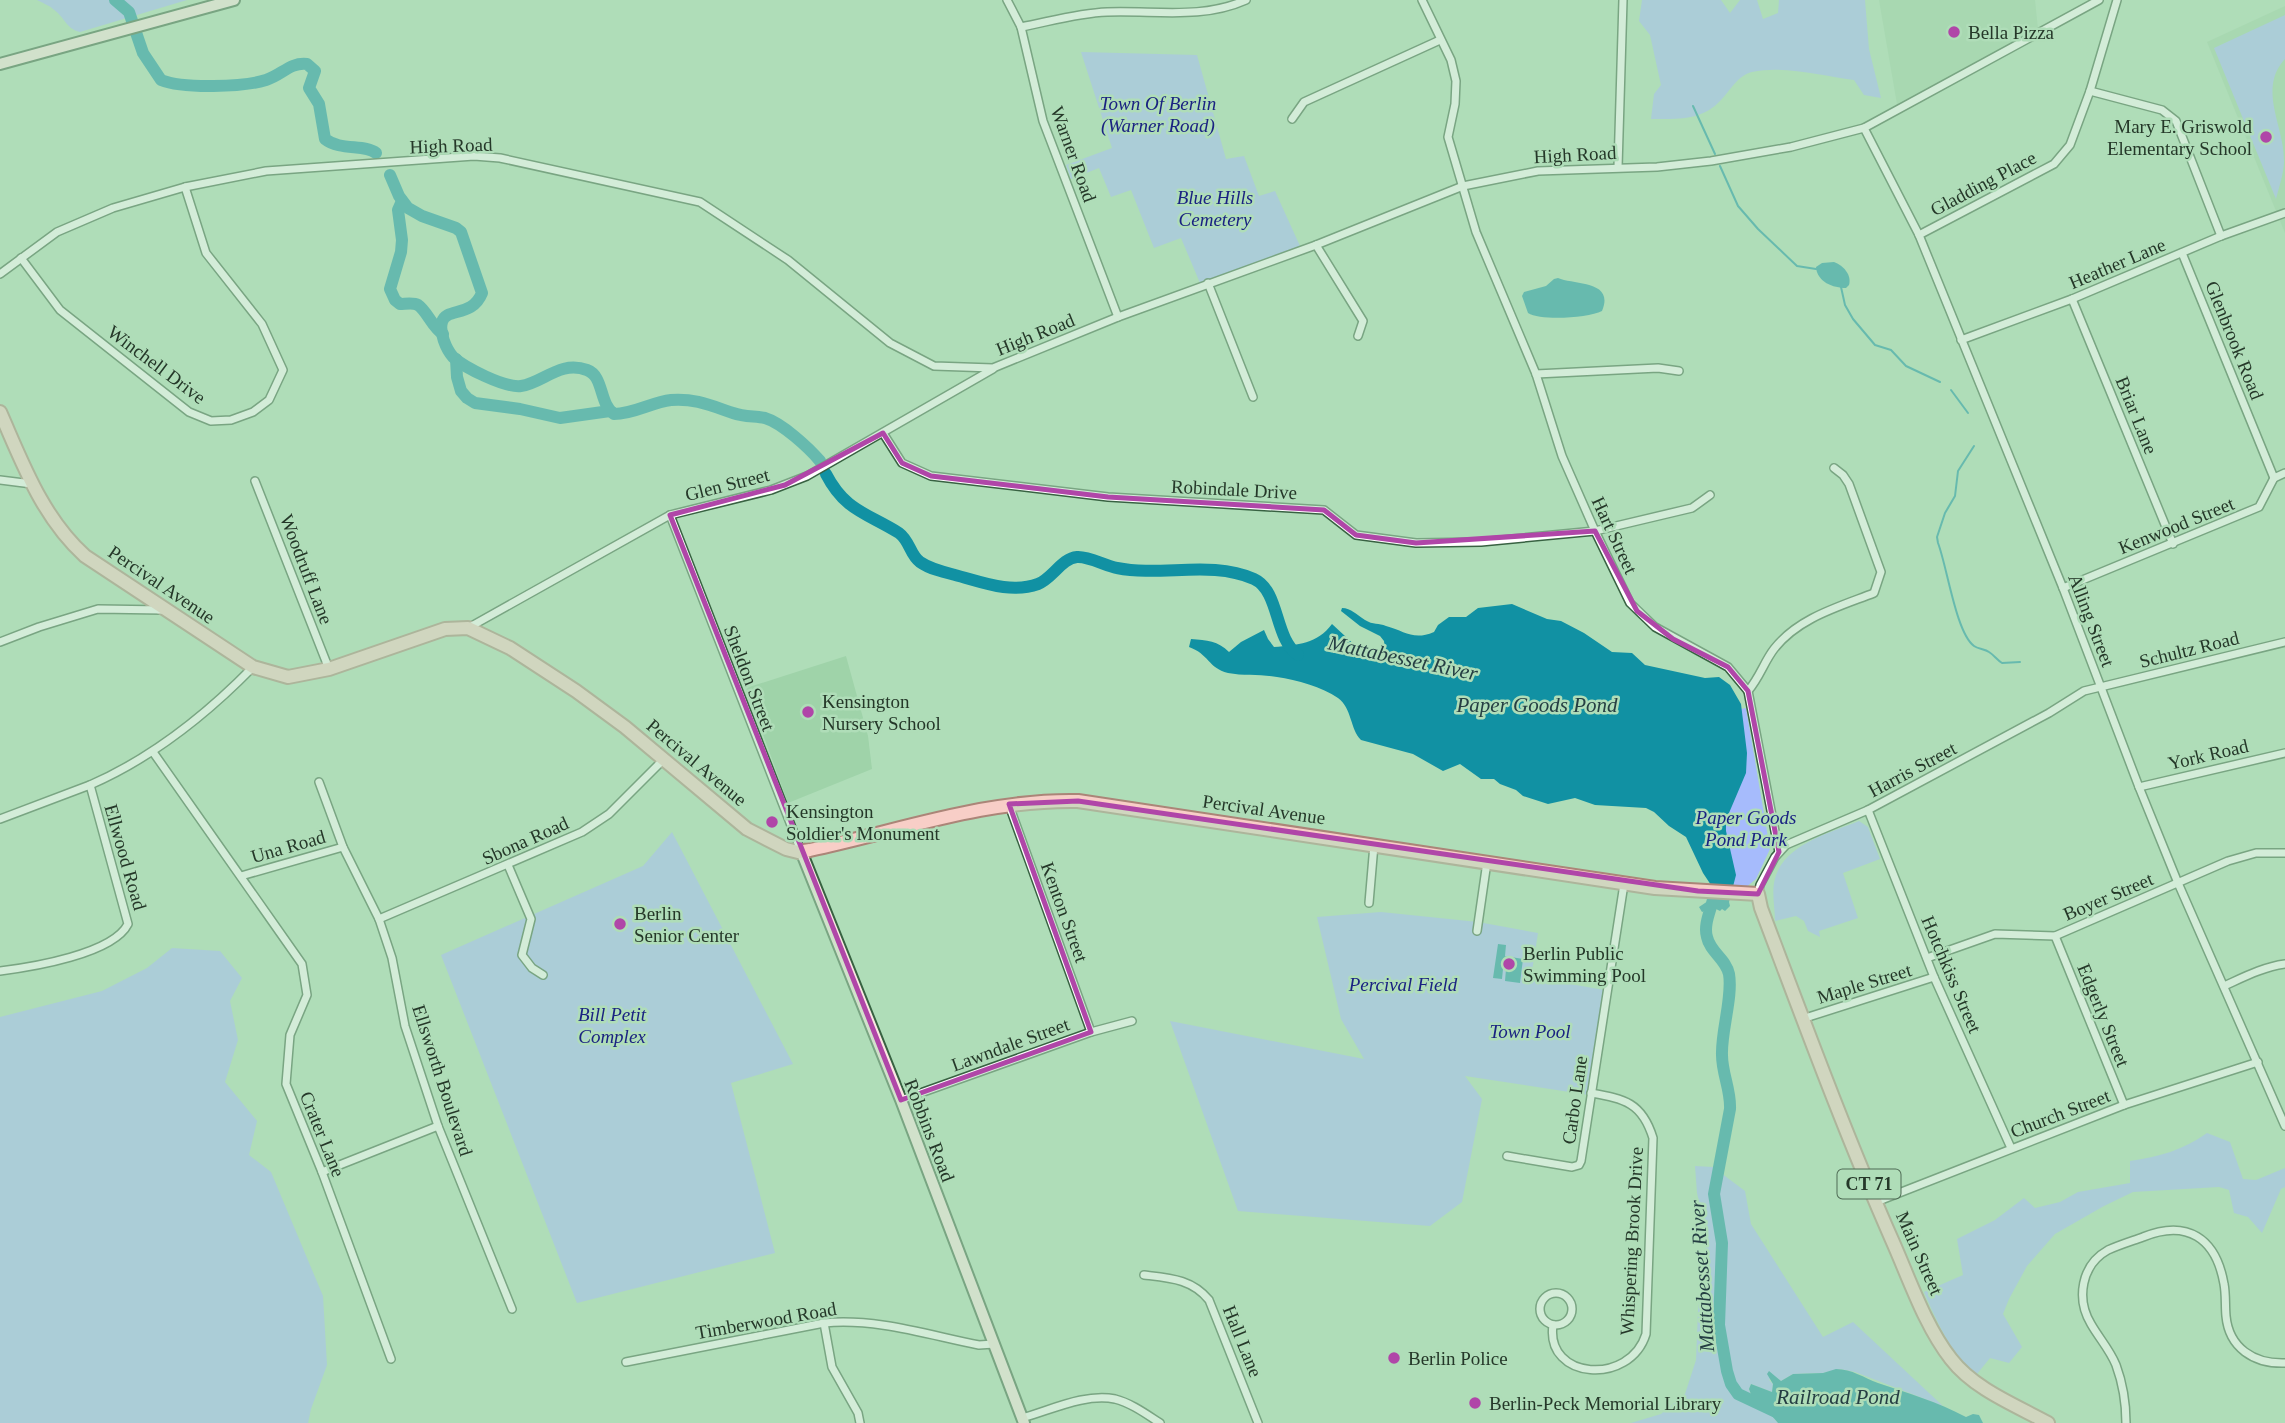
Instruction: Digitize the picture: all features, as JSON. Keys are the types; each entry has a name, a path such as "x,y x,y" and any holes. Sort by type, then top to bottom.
{"main road":[{"name":"Percival Avenue","path":"0,412 33,484 55,525 69,542 164,610 253,667 288,677 329,669 445,629 468,628 510,648 576,691 625,727 747,828 782,848 801,851 1009,804 1043,800 1078,801 1625,884 1758,894"},
{"name":"Main Street","path":"1758,894 1802,1019 1876,1202 1933,1331 1950,1359 1965,1375 1988,1391 2048,1423"}],"street":[{"path":"0,64 234,0"},
{"name":"Warner Road","path":"1007,0 1021,27 1043,121 1118,317"},
{"path":"1021,27 1104,12 1190,14 1227,8 1246,0"},
{"name":"Hart Street","path":"1422,0 1451,60 1456,80 1455,104 1448,136 1476,232 1536,374 1562,456 1595,531 1625,594 1637,611 1654,627 1728,667 1748,691"},
{"path":"1618,167 1623,0"},
{"name":"High Road","path":"0,274 57,232 113,208 185,187 266,171 480,156 516,160 700,202 788,260 890,343 934,366 993,368 1118,317 1316,245 1464,186 1538,171 1680,166 1791,147 1864,128 2099,0"},
{"name":"Gladding Place","path":"1919,235 2053,164 2070,145 2090,91 2117,0"},
{"path":"1292,118 1304,102 1440,40"},
{"path":"2090,91 2162,110 2176,121 2221,236"},
{"name":"Alling Street","path":"1864,128 1919,235 2063,588 2178,883 2285,1126"},
{"name":"Winchell Drive","path":"21,258 60,310 189,412 211,421 231,420 253,412 269,400 283,370 262,324 206,253 185,187"},
{"name":"Heather Lane","path":"1961,340 2072,299 2221,236 2285,213"},
{"path":"1316,245 1363,321 1358,336"},
{"name":"Glenbrook Road","path":"2182,253 2274,478"},
{"path":"1208,283 1253,397"},
{"name":"Briar Lane","path":"2072,299 2173,544"},
{"name":"Glen Street","path":"468,628 670,515 765,492 796,481 993,368"},
{"path":"1536,374 1658,368 1679,371"},
{"name":"Robindale Drive","path":"883,433 902,463 931,476 1108,498 1324,510 1356,535 1404,542 1481,542 1595,531 1692,508 1710,495"},
{"path":"1779,852 1748,691 1759,678 1773,650 1794,628 1874,593 1881,572 1849,484 1834,468"},
{"path":"2274,478 2285,473"},
{"name":"Kenwood Street","path":"2063,588 2259,507 2274,478"},
{"path":"0,480 33,484"},
{"name":"Woodruff Lane","path":"255,481 329,669"},
{"name":"Sheldon Street","path":"670,515 801,851"},
{"path":"0,642 99,609 164,610"},
{"name":"Schultz Road","path":"2100,687 2285,642"},
{"name":"Ellwood Road","path":"0,819 90,785 130,766 184,729 253,667"},
{"name":"Harris Street","path":"1758,894 1760,885 1784,846 1868,810 2049,713 2084,691 2100,687"},
{"name":"Crater Lane","path":"153,752 302,964 307,995 290,1035 286,1084 391,1359"},
{"name":"York Road","path":"2139,787 2285,753"},
{"name":"Sbona Road","path":"379,919 582,832 609,814 663,760"},
{"name":"Ellsworth Boulevard","path":"319,782 343,846 379,919 393,958 405,1026 438,1126 512,1309"},
{"name":"Ellwood Road","path":"0,971 50,963 94,948 114,940 128,924 90,785"},
{"name":"Kenton Street","path":"1009,804 1091,1032"},
{"name":"Hotchkiss Street","path":"1868,810 1934,977 2011,1148"},
{"path":"1369,903 1374,845"},
{"name":"Una Road","path":"241,876 343,846"},
{"name":"Robbins Road","path":"801,851 901,1100 1023,1421"},
{"name":"Boyer Street","path":"1927,958 1995,934 2055,936 2237,858 2256,853 2285,853"},
{"path":"1477,931 1487,862"},
{"path":"508,865 531,919 522,955 532,968 543,975"},
{"name":"Carbo Lane","path":"1507,1156 1572,1167 1579,1165 1625,884"},
{"name":"Edgerly Street","path":"2055,936 2124,1105"},
{"path":"2224,986 2262,969 2285,964"},
{"name":"Maple Street","path":"1802,1019 1934,977"},
{"name":"Lawndale Street","path":"901,1100 1091,1032 1132,1021"},
{"name":"Church Street","path":"1876,1202 2124,1105 2258,1062"},
{"name":"Whispering Brook Drive","path":"1553,1325 1552,1338 1559,1352 1574,1365 1591,1371 1608,1370 1625,1363 1639,1350 1646,1334 1653,1138 1646,1121 1636,1108 1617,1098 1591,1093"},
{"path":"321,1172 438,1126"},
{"path":"2126,1423 2120,1378 2109,1350 2090,1323 2084,1309 2083,1284 2088,1270 2107,1251 2159,1230 2182,1230 2206,1243 2213,1252 2224,1282 2226,1317 2229,1332 2236,1345 2261,1361 2285,1363"},
{"name":"Hall Lane","path":"1144,1275 1189,1283 1209,1300 1258,1423"},
{"name":"Whispering Brook Drive","path":"1558,1293 1570,1300 1572,1314 1562,1325 1553,1325 1544,1320 1540,1307 1545,1298 1558,1293"},
{"name":"Timberwood Road","path":"626,1362 824,1323 848,1321 874,1323 979,1345 994,1345"},
{"path":"824,1323 832,1367 855,1406 860,1423"},
{"path":"1023,1421 1081,1400 1099,1398 1117,1400 1133,1406 1160,1423"}],"highlighted area":[{"path":"883,433 902,463 931,476 1108,497 1324,510 1356,535 1416,543 1595,531 1637,611 1673,639 1728,667 1748,691 1779,852 1758,894 1698,891 1078,801 1009,804 1091,1032 901,1100 670,515 785,485"}],"shaded area":[{"path":"1879,0 2035,0 2038,29 1897,104"},
{"name":"Mary E. Griswold Elementary School","path":"2285,6 2285,233 2207,42"},
{"name":"Kensington Nursery School","path":"846,656 868,736 872,769 788,803 746,688"}],"green space":[{"path":"37,0 187,0 80,32 71,28 57,12"},
{"path":"1642,0 1721,0 1730,13 1740,0 1757,0 1763,19 1778,13 1779,0 1865,0 1869,49 1881,98 1864,95 1854,80 1790,70 1764,70 1743,76 1706,112 1689,117 1651,119 1654,94 1661,85 1650,35 1639,21"},
{"name":"Mary E. Griswold Elementary School","path":"2285,15 2285,59 2273,83 2274,108 2284,161 2276,199 2214,48"},
{"path":"1081,52 1197,55 1226,159 1244,156 1259,196 1275,191 1300,246 1200,283 1181,238 1154,248 1131,190 1111,197 1099,168 1071,179 1066,165 1112,148"},
{"name":"Paper Goods Pond Park","path":"1746,708 1770,849 1756,879 1745,888 1734,887 1723,826 1745,771 1741,709"},
{"path":"1859,821 1868,827 1880,859 1843,873 1858,918 1819,931 1820,937 1808,931 1804,921 1796,916 1775,921 1774,883 1778,870 1786,859 1808,842"},
{"name":"Bill Petit Complex","path":"672,832 793,1064 731,1083 775,1253 577,1303 441,955 643,866"},
{"path":"1381,912 1478,922 1538,933 1531,977 1604,990 1589,1095 1465,1076 1482,1099 1462,1202 1430,1226 1238,1211 1170,1021 1364,1059 1341,1019 1317,917"},
{"path":"172,948 220,951 242,978 230,1001 238,1040 225,1082 257,1121 249,1155 271,1172 323,1296 327,1365 308,1423 0,1423 0,1017 102,991 147,968"},
{"path":"2207,1133 2230,1142 2243,1179 2256,1180 2285,1168 2285,1187 2281,1189 2262,1233 2248,1217 2234,1213 2229,1190 2219,1187 2133,1192 2055,1234 2027,1266 2003,1314 2022,1347 2009,1363 1990,1358 1977,1374 1960,1359 1924,1292 1963,1275 1957,1239 1995,1220 2024,1198 2035,1208 2060,1202 2078,1192 2130,1183 2130,1161 2170,1152"},
{"path":"1695,1166 1713,1167 1745,1191 1751,1224 1823,1337 1853,1322 1943,1406 1855,1372 1840,1369 1823,1373 1793,1374 1781,1381 1774,1376 1769,1380 1773,1384 1772,1392 1751,1384 1749,1389 1756,1408 1772,1416 1778,1423 1631,1423 1661,1414 1685,1394 1696,1360 1698,1311 1707,1236 1697,1193"}],"water":[{"path":"1834,262 1841,265 1848,274 1850,281 1846,288 1826,283 1819,277 1816,267 1822,263"},
{"path":"1558,278 1598,289 1603,294 1602,311 1565,318 1528,313 1522,296 1524,292 1546,286"},
{"name":"Paper Goods Pond","path":"1512,604 1547,619 1561,621 1612,652 1632,653 1645,665 1705,678 1719,677 1730,685 1741,704 1747,753 1746,773 1726,820 1736,875 1730,906 1725,911 1714,908 1702,912 1699,907 1708,901 1711,885 1686,837 1646,808 1595,805 1575,798 1548,804 1523,796 1494,779 1481,779 1460,764 1443,771 1413,754 1361,740 1343,702 1325,690 1285,678 1221,671 1201,653 1189,647 1191,639 1202,640 1216,643 1229,652 1264,630 1274,647 1299,644 1320,636 1332,624 1359,649 1381,653 1385,650 1380,636 1360,626 1341,611 1342,608 1351,610 1371,623 1420,636 1434,632 1438,625 1449,617 1466,617 1478,608"},
{"name":"Berlin Public Swimming Pool","path":"1498,944 1506,945 1505,956 1523,959 1520,983 1505,981 1506,969 1503,969 1502,979 1493,978"},
{"name":"Railroad Pond","path":"1836,1369 1853,1372 1966,1417 1979,1415 1983,1423 1778,1423 1772,1416 1756,1408 1749,1389 1751,1384 1772,1392 1773,1384 1767,1374 1769,1371 1781,1381 1793,1374 1823,1373"}],"waterway":[{"name":"Mattabesset River","path":"115,0 129,12 143,53 161,80 198,86 243,84 266,80 296,65 307,64 315,71 309,88 319,104 325,139 338,145 376,153"},
{"path":"1693,106 1715,154"},
{"path":"1720,166 1738,206 1758,229 1797,266 1816,269"},
{"name":"Mattabesset River","path":"390,175 399,196 408,208 461,232 482,293 472,306 444,317 442,322 441,331 446,345 453,357 459,361 476,372 514,386 529,384 568,368 587,370 596,378 606,404 614,414 664,401 688,400 741,415 765,418 787,430 820,461"},
{"name":"Mattabesset River","path":"402,201 398,210 401,252 390,289 400,304 418,305 443,334"},
{"path":"1841,287 1845,305 1853,319 1875,345 1891,350 1906,366 1940,382"},
{"name":"Mattabesset River","path":"456,359 461,391 475,403 560,418 610,411"},
{"path":"1951,390 1968,413"},
{"path":"1974,446 1958,471 1955,496 1945,513 1937,537 1938,543 1957,614 1968,639 1974,646 1987,651 2002,663 2020,662"},
{"name":"Mattabesset River","path":"826,474 849,504 903,536 920,562 928,567 986,584 1028,587 1048,578 1067,561 1077,557 1117,568 1221,571 1254,579 1268,594 1285,638 1298,655"},
{"name":"Mattabesset River","path":"1714,895 1706,932 1711,947 1725,964 1730,983 1722,1055 1730,1109 1714,1194 1722,1243 1719,1325 1727,1371 1738,1394 1799,1423"}],"place":[{"name":"Bella Pizza","path":"1954,32"},
{"name":"Mary E. Griswold Elementary School","path":"2266,137"},
{"name":"Kensington Nursery School","path":"808,712"},
{"name":"Kensington Soldier's Monument","path":"772,822"},
{"name":"Berlin Senior Center","path":"620,924"},
{"name":"Berlin Public Swimming Pool","path":"1509,964"},
{"name":"Berlin Police","path":"1394,1358"},
{"name":"Berlin-Peck Memorial Library","path":"1475,1403"}],"park label":[{"name":"Town Of Berlin (Warner Road)","path":"1158,114"},
{"name":"Blue Hills Cemetery","path":"1215,208"},
{"name":"Percival Field","path":"1403,984"},
{"name":"Town Pool","path":"1530,1031"}]}
